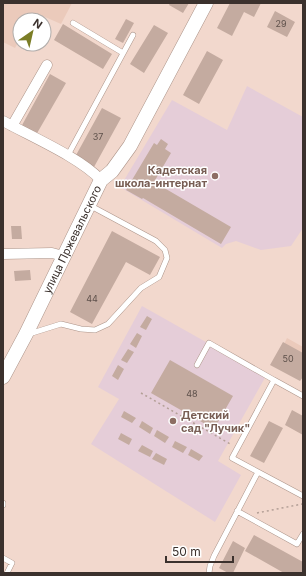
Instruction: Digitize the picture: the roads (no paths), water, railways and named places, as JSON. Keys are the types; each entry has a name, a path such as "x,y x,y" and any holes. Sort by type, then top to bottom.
{"street":[{"name":"улица Пржевальского","path":"3,377 26,334 101,180 112,171 130,146 206,3"},
{"path":"46,65 7,124 67,156 94,173 101,180"},
{"path":"3,254 52,253 63,256"}],"lane":[{"path":"73,23 123,53"},
{"path":"67,156 133,35"},
{"path":"26,334 43,331 61,324 81,329 95,330 108,324 141,288 159,277 167,258 165,250 156,241 89,205"},
{"path":"197,365 209,343 303,396"},
{"path":"274,380 232,458 303,496"},
{"path":"209,573 214,556 258,472"},
{"path":"237,511 298,544 303,534"},
{"path":"3,558 12,563 7,573"}],"place":[{"name":"Кадетская школа-интернат","path":"215,176"},
{"name":"Детский сад \"Лучик\"","path":"173,421"}]}
